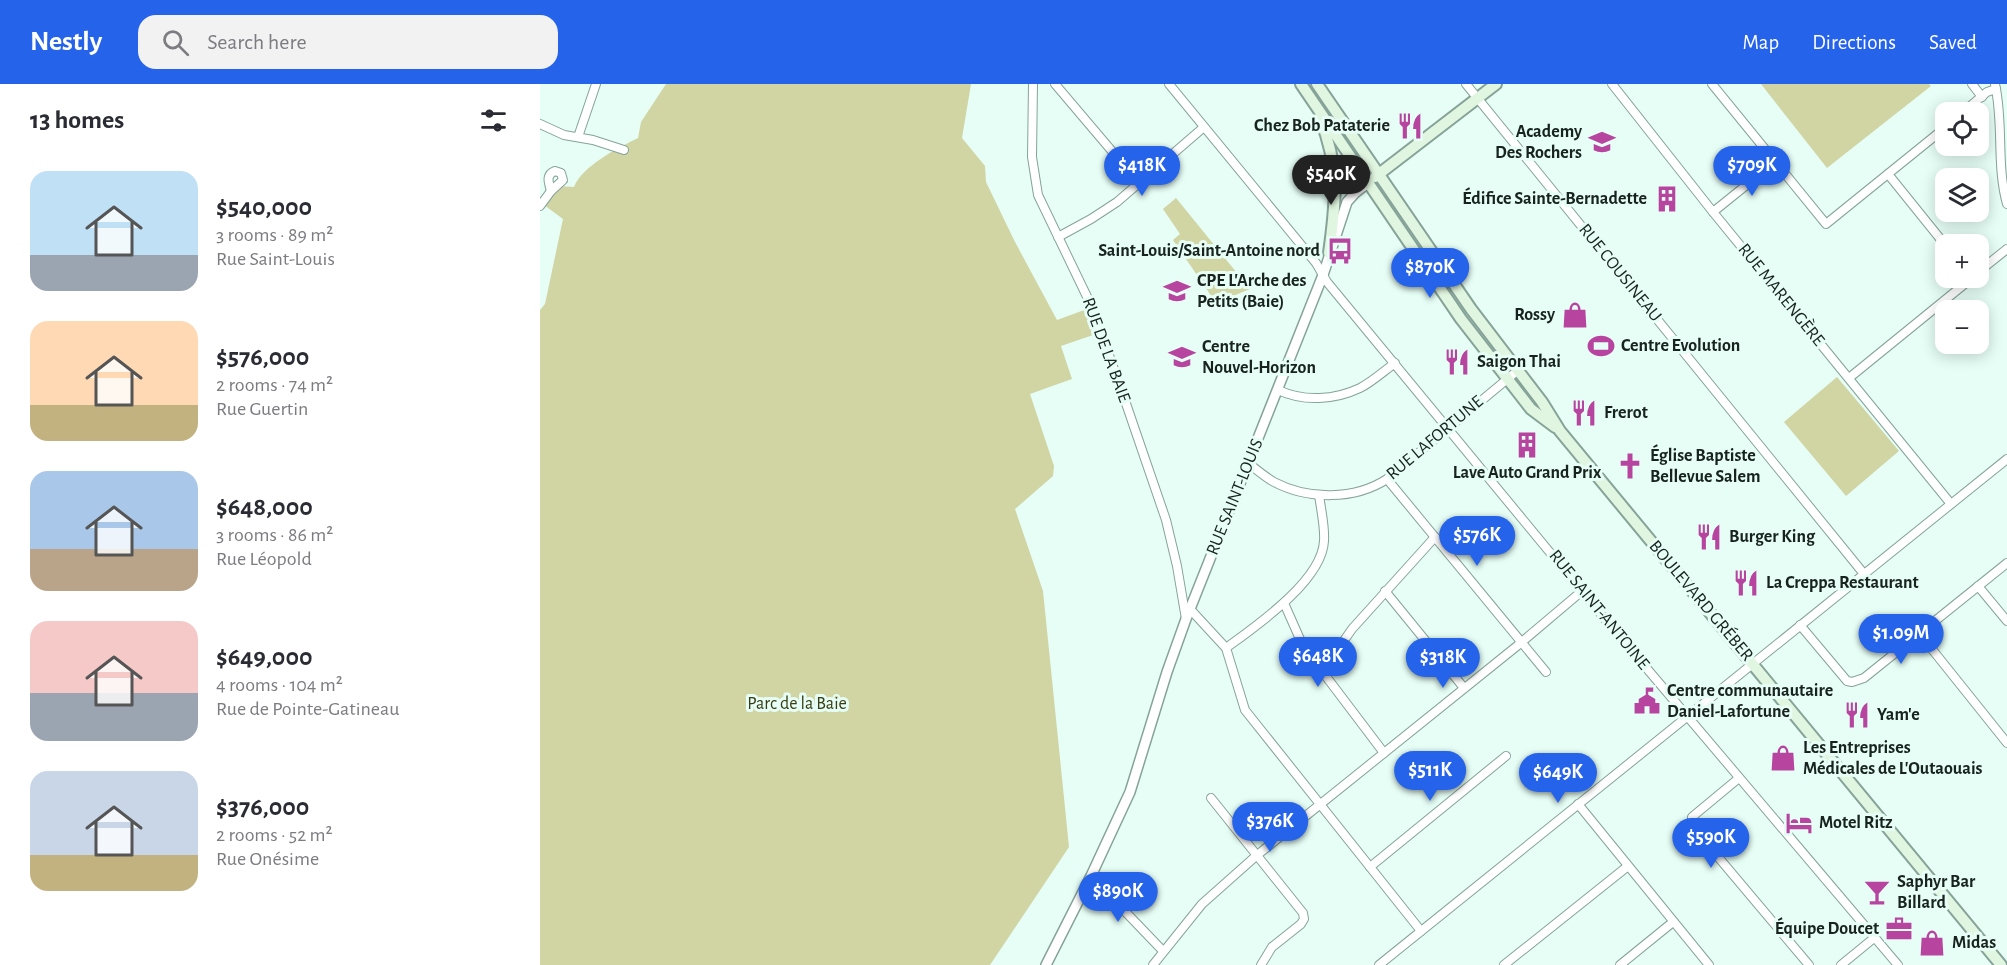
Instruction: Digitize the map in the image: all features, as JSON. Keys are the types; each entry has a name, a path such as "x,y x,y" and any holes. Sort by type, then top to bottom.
{"main road":[{"name":"BOULEVARD GRÉBER","path":"1301,84 1461,319 1531,409 1560,432"},
{"name":"BOULEVARD GRÉBER","path":"1317,84 1471,309 1542,402 1560,432 2001,965"},
{"name":"RUE SAINT-LOUIS","path":"1369,182 1496,84"},
{"path":"1310,96 1323,125 1334,170 1336,198 1329,254"}],"street":[{"path":"578,137 596,84"},
{"name":"RUE DE LA BAIE","path":"1033,84 1032,157 1038,195 1092,305 1169,531 1186,619"},
{"path":"1054,84 1138,183"},
{"name":"RUE SAINT-ANTOINE","path":"1168,84 1582,591 1898,965"},
{"name":"RUE COUSINEAU","path":"1466,84 1864,574"},
{"name":"RUE MARENGÈRE","path":"1612,84 1713,212 1951,504"},
{"path":"1712,84 1826,224 1935,136"},
{"path":"1972,84 1982,97"},
{"path":"1976,102 1995,86 2000,111 2002,179 2007,204"},
{"path":"540,124 559,133 593,140 624,150"},
{"path":"1058,237 1117,202 1204,127"},
{"path":"1713,212 1775,162"},
{"path":"1888,174 1936,234"},
{"name":"RUE SAINT-LOUIS","path":"1046,965 1130,792 1186,619 1323,275 1347,202 1369,182"},
{"path":"540,206 551,191"},
{"path":"1989,263 2007,249"},
{"path":"1849,378 1960,288"},
{"path":"1278,390 1311,399 1333,397 1360,387 1395,363"},
{"name":"RUE LAFORTUNE","path":"1248,463 1274,482 1295,490 1318,495 1347,494 1364,490 1387,479 1517,371"},
{"path":"1380,965 2007,459"},
{"path":"1387,479 1546,672"},
{"path":"1226,648 1271,616 1306,578 1322,554 1324,541 1318,495"},
{"path":"1322,672 1352,629 1384,591 1436,537"},
{"path":"1800,626 1842,677 1852,682 1864,678 2007,563"},
{"path":"1978,586 2007,621"},
{"path":"1384,591 1464,688"},
{"path":"1153,965 1202,904 1256,856 1582,591"},
{"path":"1284,603 1303,646 1384,753"},
{"path":"1190,609 1226,648 1245,710 1421,931"},
{"path":"1919,633 2007,743"},
{"path":"1370,867 1506,756"},
{"path":"1739,777 1694,815 1691,820 1692,826 1809,965"},
{"path":"1211,798 1303,913 1304,920 1272,947 1261,965"},
{"path":"1578,804 1709,965"},
{"path":"1504,965 1628,866"},
{"path":"1091,876 1163,951"},
{"path":"1620,965 1673,922"},
{"path":"1841,965 1874,938"}],"green space":[{"name":"Parc de la Baie","path":"666,84 971,84 962,138 985,166 986,182 1015,242 1057,320 1087,309 1096,334 1061,346 1072,379 1030,394 1054,466 1053,476 1015,509 1043,591 1069,847 990,965 540,965 540,310 545,304 563,219 544,205 559,186 574,187 578,179 592,165 638,138 641,122"},
{"path":"1761,84 1929,84 1931,86 1827,168"},
{"path":"1176,198 1250,289 1216,303 1173,240 1180,234 1163,209"},
{"path":"1837,377 1899,451 1846,496 1784,422"}],"place":[{"name":"Chez Bob Pataterie","path":"1410,126"},
{"name":"Academy Des Rochers","path":"1602,142"},
{"name":"Édifice Sainte-Bernadette","path":"1667,199"},
{"name":"Saint-Louis/Saint-Antoine nord","path":"1340,251"},
{"name":"CPE L'Arche des Petits (Baie)","path":"1177,291"},
{"name":"Rossy","path":"1575,315"},
{"name":"Centre Evolution","path":"1601,346"},
{"name":"Centre Nouvel-Horizon","path":"1182,357"},
{"name":"Saigon Thai","path":"1457,362"},
{"name":"Frerot","path":"1584,413"},
{"name":"Lave Auto Grand Prix","path":"1527,445"},
{"name":"Église Baptiste Bellevue Salem","path":"1630,466"},
{"name":"Burger King","path":"1709,537"},
{"name":"La Creppa Restaurant","path":"1746,583"},
{"name":"Centre communautaire Daniel-Lafortune","path":"1647,701"},
{"name":"Yam'e","path":"1857,715"},
{"name":"Les Entreprises Médicales de L'Outaouais","path":"1783,758"},
{"name":"Motel Ritz","path":"1799,823"},
{"name":"Saphyr Bar Billard","path":"1877,892"},
{"name":"Équipe Doucet","path":"1899,929"},
{"name":"Midas","path":"1932,943"}]}
